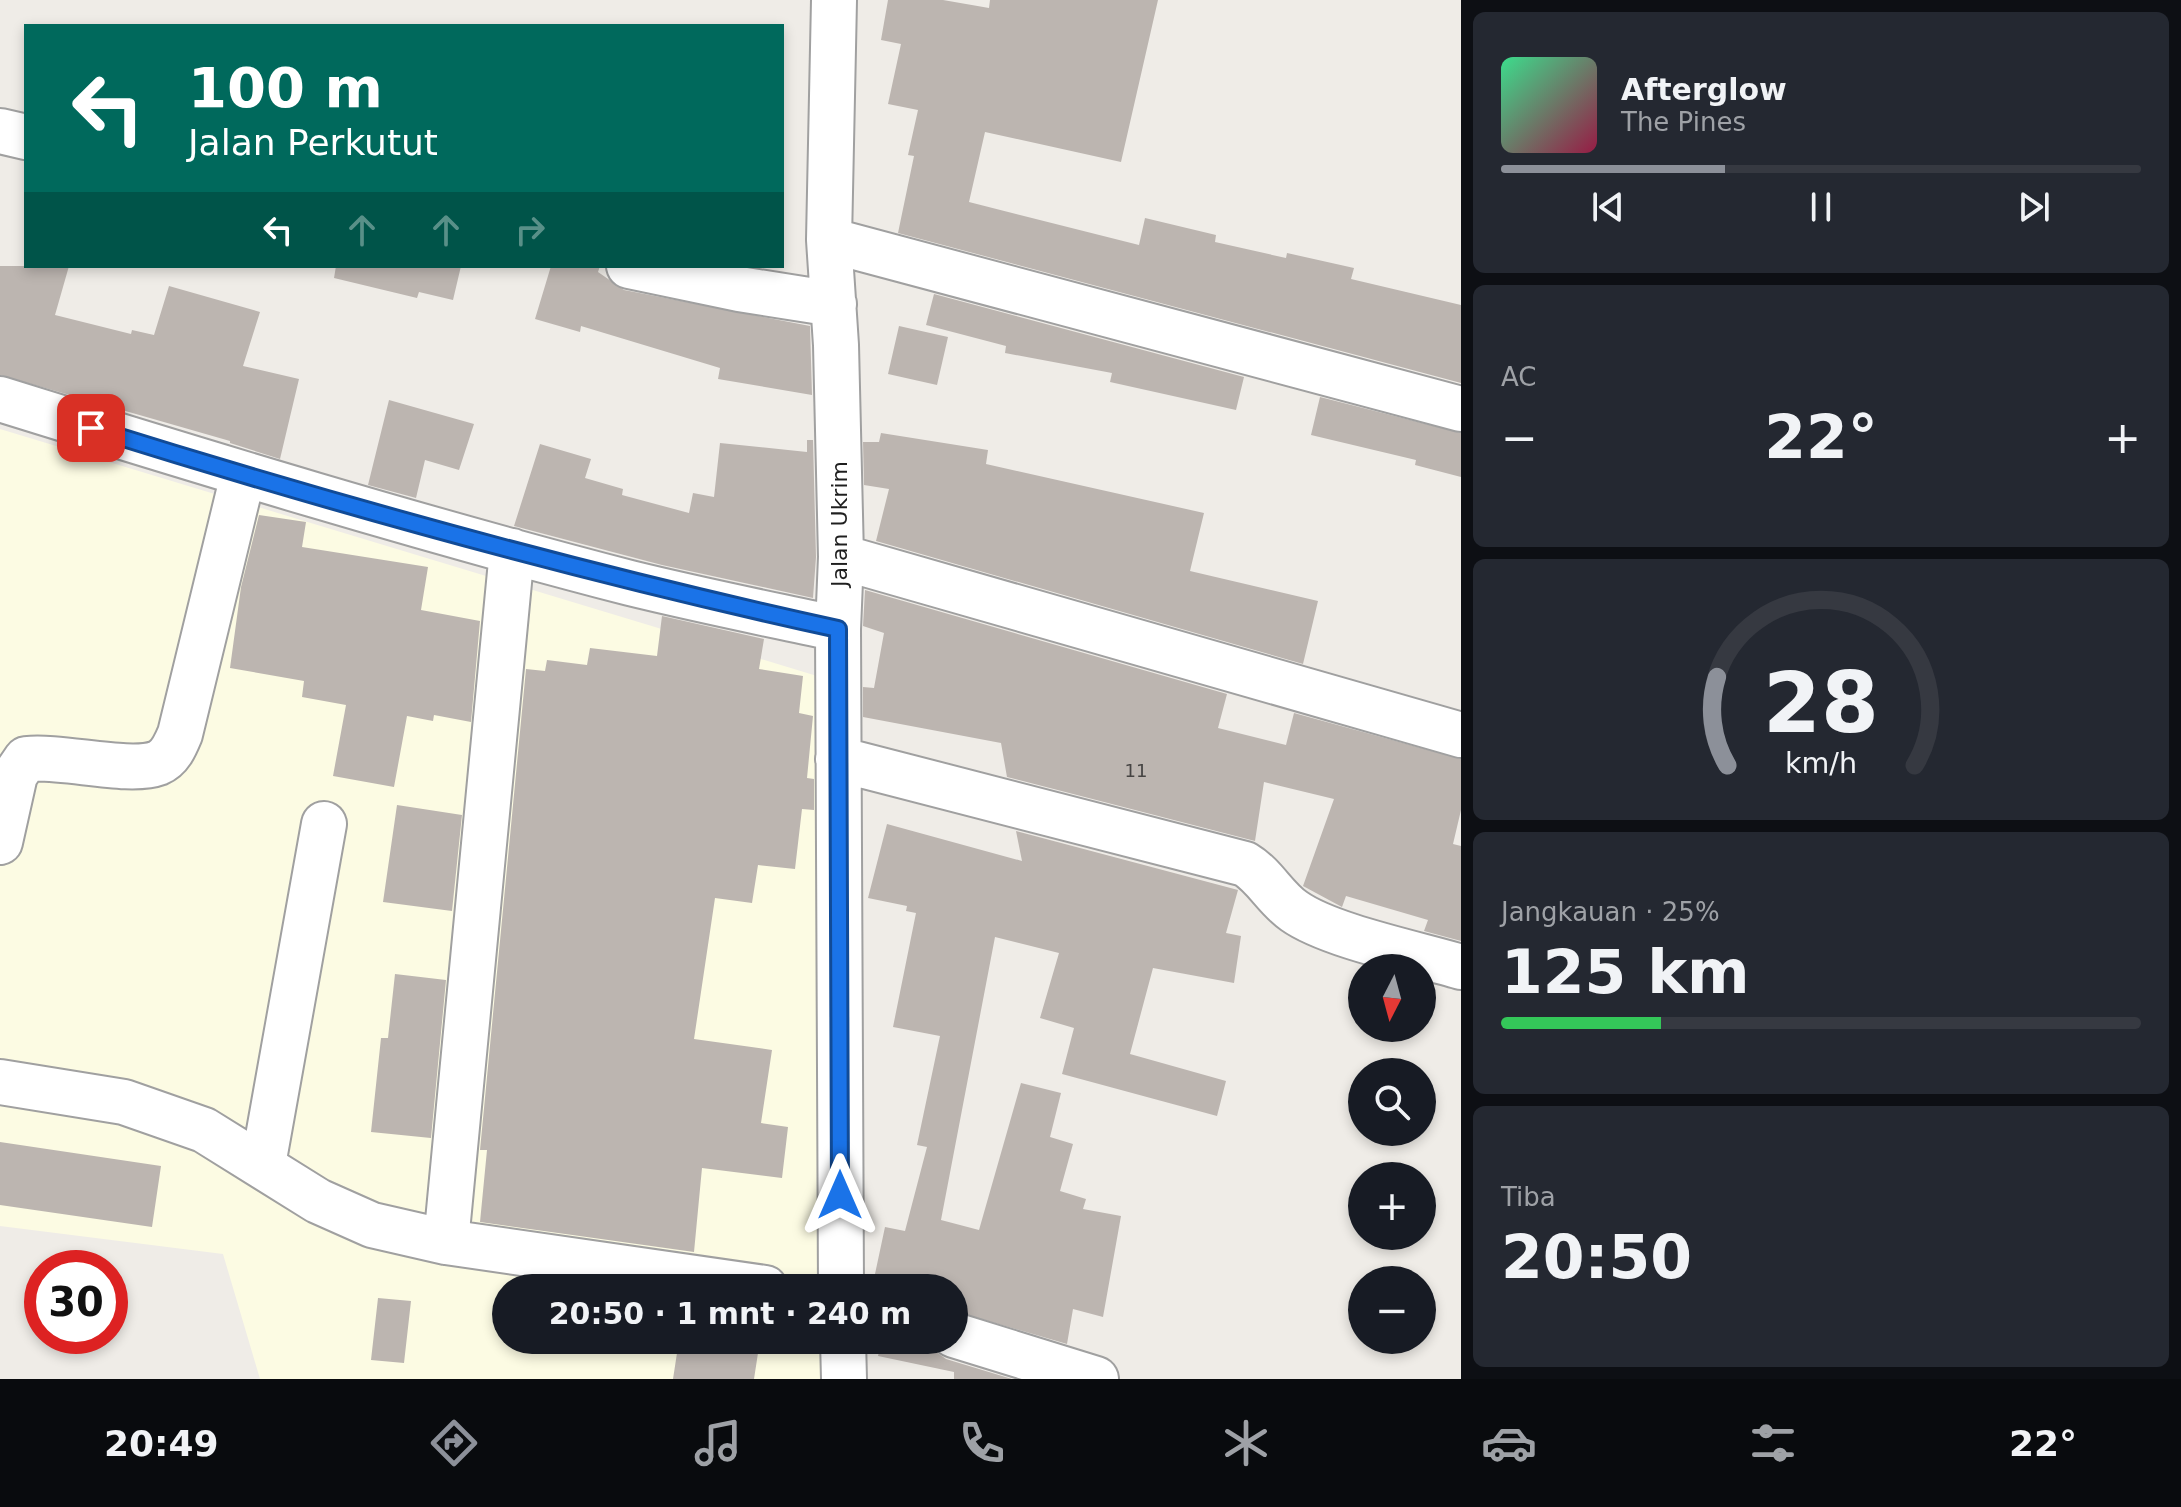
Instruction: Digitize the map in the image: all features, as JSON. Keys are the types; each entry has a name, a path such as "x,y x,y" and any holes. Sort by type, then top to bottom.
{"street":[{"name":"Jalan Ukrim","path":"834,0 829,240 834,304 841,557 838,629 841,1274"},
{"path":"0,131 24,137"},
{"path":"829,240 1461,409"},
{"path":"639,268 739,289 834,304"},
{"path":"0,399 243,475 512,551 633,583 838,629"},
{"path":"0,842 15,775 26,759 53,756 131,766 157,764 171,754 180,734 243,475"},
{"path":"446,1242 512,551"},
{"path":"841,557 1461,735"},
{"path":"838,759 1245,864 1257,871 1294,912 1326,926 1461,967"},
{"path":"263,1165 324,824"},
{"path":"0,1082 124,1102 204,1130 318,1201 372,1225 446,1242 668,1274"},
{"path":"968,1339 1096,1379"},
{"path":"843,1354 844,1379"}],"shaded area":[{"path":"0,429 817,676 826,1274 492,1274 492,1354 826,1354 827,1379 260,1379 223,1254 0,1226"}],"building":[{"path":"888,0 943,0 989,8 990,0 1158,0 1121,162 985,132 969,202 1139,245 1145,218 1216,235 1215,242 1286,258 1287,253 1354,268 1351,279 1461,305 1461,383 898,233 914,156 908,155 918,110 888,104 901,44 881,40"},
{"path":"0,266 24,266 68,268 55,315 131,334 132,330 154,335 169,286 260,312 243,366 299,379 280,459 230,441 0,375"},
{"path":"336,268 461,268 453,300 419,292 417,298 334,278"},
{"path":"550,268 599,268 598,272 624,290 810,326 812,395 718,379 720,368 581,326 580,332 535,319"},
{"path":"934,294 1244,377 1236,410 1110,382 1112,373 1005,353 1006,346 926,325"},
{"path":"899,326 948,337 937,385 888,374"},
{"path":"1320,397 1461,433 1461,477 1415,465 1416,460 1311,435"},
{"path":"389,400 474,424 459,470 425,460 416,498 368,485"},
{"path":"881,433 988,450 986,464 1204,513 1190,571 1318,601 1303,664 876,541 889,489 864,485 863,442 879,442"},
{"path":"807,440 813,440 816,557 813,598 662,565 514,526 540,444 591,459 585,478 623,489 622,495 689,513 693,493 714,497 720,443 807,452"},
{"path":"259,515 306,522 302,547 428,567 421,610 480,621 471,722 434,715 433,721 407,716 394,787 333,776 346,705 302,697 304,681 230,668 241,587"},
{"path":"865,590 1227,694 1218,728 1286,745 1294,713 1461,759 1461,810 1453,844 1461,846 1461,941 1424,931 1428,920 1346,896 1342,907 1303,886 1334,799 1264,782 1255,841 1007,777 1001,743 863,717 863,687 874,688 884,633 863,626"},
{"path":"662,616 764,639 759,669 803,676 799,713 813,716 807,778 814,779 814,810 802,809 795,869 758,865 752,903 715,898 694,1039 772,1050 761,1123 788,1127 782,1178 702,1168 694,1252 480,1222 487,1150 480,1150 526,669 545,671 547,660 587,665 590,648 657,656"},
{"path":"397,805 462,815 452,911 383,902"},
{"path":"887,824 1022,861 1016,831 1238,890 1226,933 1241,936 1234,983 1153,968 1130,1054 1226,1081 1217,1116 1062,1074 1074,1028 1040,1018 1059,953 995,937 941,1220 979,1230 1021,1083 1061,1093 1050,1137 1073,1144 1060,1191 1086,1199 1083,1209 1121,1216 1103,1317 1073,1309 1067,1344 968,1315 968,1274 875,1274 885,1227 905,1231 927,1147 917,1145 940,1036 893,1027 916,913 906,911 907,906 868,898"},
{"path":"395,974 446,980 431,1138 371,1132 381,1038 388,1038"},
{"path":"0,1142 161,1166 152,1227 0,1205"},
{"path":"378,1298 411,1301 404,1363 371,1360"},
{"path":"677,1354 758,1354 754,1379 673,1379"},
{"path":"939,1354 946,1359 1012,1379 954,1379 954,1372 878,1356"}],"route":[{"path":"91,428 243,475 542,559 633,583 838,629 840,1195"}]}
